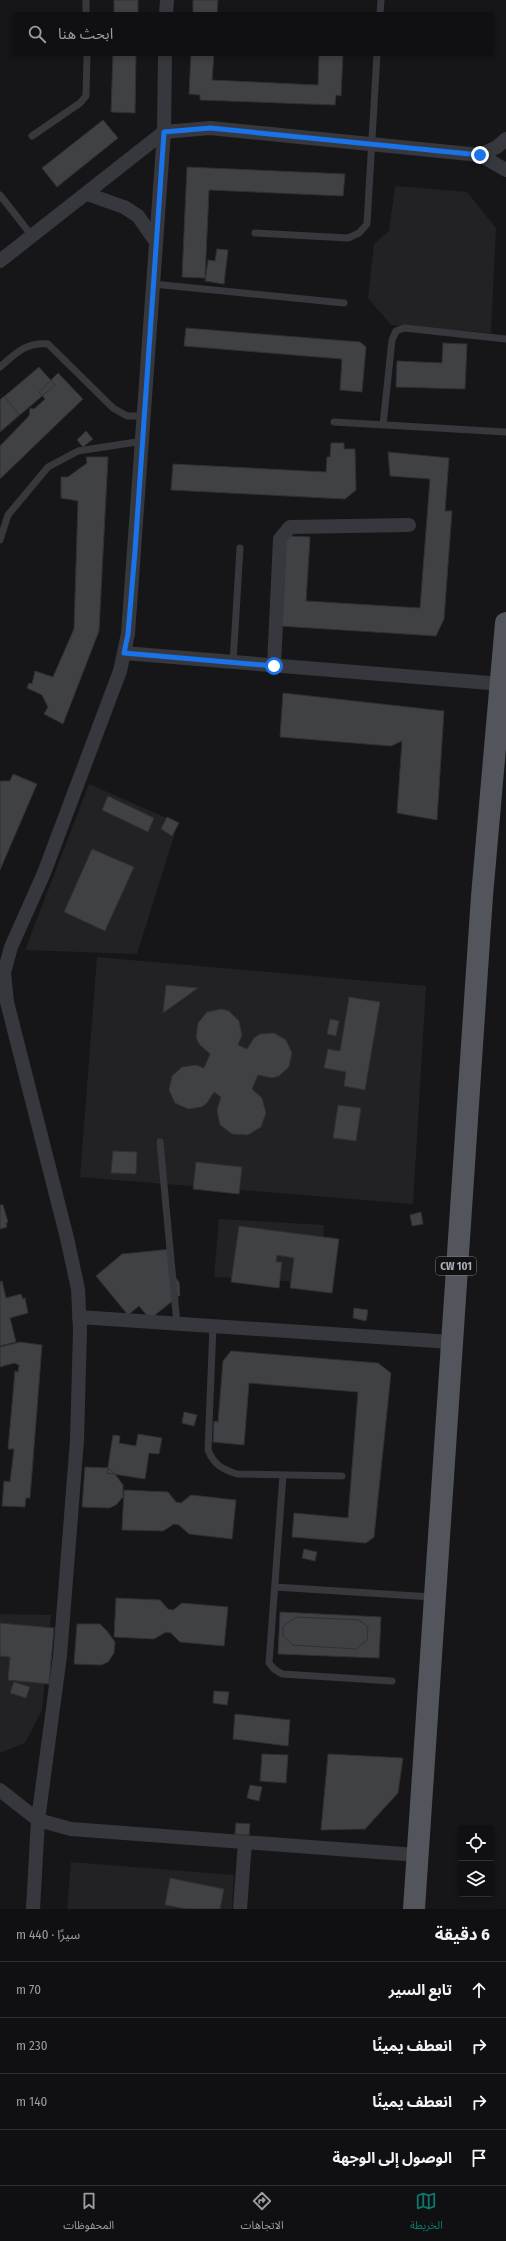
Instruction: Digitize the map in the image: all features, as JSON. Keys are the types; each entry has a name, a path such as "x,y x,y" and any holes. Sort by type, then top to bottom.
{"main road":[{"name":"CW 101","path":"414,1909 482,896 502,684 506,623"}],"street":[{"path":"166,0 166,12"},
{"path":"33,1909 38,1820 60,1656 77,1440 79,1317 78,1289 7,1002 4,973 11,947 44,873 120,671 128,634 164,132 165,56"},
{"path":"0,261 164,132 210,128 480,155 506,170"},
{"path":"480,155 497,147 506,139"},
{"path":"87,194 124,207 138,216 156,242"},
{"path":"274,666 280,539 284,532 290,527 409,525"},
{"path":"124,653 502,684"},
{"path":"79,1317 451,1342"},
{"path":"0,1790 38,1820 71,1829 417,1854"},
{"path":"240,1909 245,1842"}],"lane":[{"path":"86,0 86,12"},
{"path":"380,12 381,0"},
{"path":"32,136 80,103 86,96 87,56"},
{"path":"255,233 348,238 359,233 368,224 371,144 377,56"},
{"path":"0,195 32,236"},
{"path":"153,284 344,303"},
{"path":"383,425 392,340 396,331 404,328 506,339"},
{"path":"0,367 21,348 36,343 48,344 113,408 127,416 144,416"},
{"path":"334,422 506,432"},
{"path":"0,540 8,515 48,468 78,451 143,441"},
{"path":"233,663 240,548"},
{"path":"160,1142 177,1324"},
{"path":"213,1326 208,1450 213,1461 221,1468 237,1474 342,1476"},
{"path":"283,1475 269,1663 274,1669 282,1674 392,1681"},
{"path":"275,1587 434,1597"}],"shaded area":[{"path":"395,186 467,192 496,228 491,333 391,325 368,298 374,244 389,231"},
{"path":"89,784 178,823 137,954 25,950"},
{"path":"97,957 426,986 413,1204 80,1177"},
{"path":"219,1219 324,1225 321,1283 214,1277"},
{"path":"0,1614 51,1615 42,1710 25,1743 0,1753"},
{"path":"71,1862 234,1875 232,1909 67,1909"}],"building":[{"path":"114,0 138,0 138,12 114,12"},
{"path":"193,0 218,0 217,12 193,12"},
{"path":"113,56 136,56 135,113 111,112"},
{"path":"191,56 214,56 212,80 318,85 319,56 343,56 341,96 336,95 335,105 200,100 200,95 189,94"},
{"path":"103,120 118,138 57,187 42,168"},
{"path":"187,167 345,174 343,196 209,190 205,278 182,277"},
{"path":"217,249 228,250 224,284 205,281 208,260 215,261"},
{"path":"186,328 360,342 366,347 362,392 340,390 342,359 184,346"},
{"path":"443,343 467,344 465,389 396,387 397,361 442,363"},
{"path":"39,367 55,385 0,432 0,400"},
{"path":"58,373 83,399 0,479 0,446 29,416 30,408 34,409 45,399 39,392"},
{"path":"4,396 19,415 0,432 0,400"},
{"path":"86,431 93,439 83,447 77,440"},
{"path":"331,443 344,443 344,449 355,449 356,490 345,499 171,490 173,464 326,472 327,457 330,457"},
{"path":"388,452 449,458 445,511 452,511 444,619 436,636 280,626 286,536 310,537 306,601 420,608 430,479 390,476"},
{"path":"86,457 108,457 99,631 63,724 44,714 48,707 42,695 27,688 29,683 32,684 35,671 53,677 74,629 78,501 61,498 61,477 68,477 87,463"},
{"path":"283,693 444,711 437,820 397,813 402,741 391,746 280,737"},
{"path":"13,774 37,784 0,870 0,781 10,781"},
{"path":"108,796 154,818 148,832 102,810"},
{"path":"167,817 179,823 172,836 161,829"},
{"path":"92,849 134,867 105,931 64,912"},
{"path":"166,985 198,988 163,1013"},
{"path":"349,997 380,1002 365,1090 344,1086 346,1072 324,1068 328,1049 340,1051"},
{"path":"222,1009 229,1011 239,1021 242,1035 238,1045 247,1049 254,1038 260,1034 274,1033 286,1040 292,1053 289,1067 279,1076 272,1078 258,1075 252,1089 262,1098 266,1113 261,1127 248,1135 232,1134 220,1125 217,1110 221,1097 214,1092 207,1103 202,1107 188,1109 175,1103 169,1090 172,1076 182,1067 196,1065 204,1068 210,1054 199,1044 196,1037 198,1023 207,1012"},
{"path":"330,1019 339,1021 336,1036 327,1034"},
{"path":"338,1105 361,1108 356,1141 333,1138"},
{"path":"113,1151 137,1152 136,1174 111,1173"},
{"path":"196,1162 242,1167 239,1194 193,1189"},
{"path":"0,1205 3,1205 8,1222 6,1223 7,1227 0,1229"},
{"path":"421,1212 423,1224 412,1226 410,1215"},
{"path":"239,1226 339,1239 332,1293 290,1288 294,1258 277,1255 276,1262 282,1262 279,1288 231,1282"},
{"path":"172,1249 175,1277 179,1282 180,1295 150,1319 139,1306 128,1315 96,1276 122,1254"},
{"path":"2,1281 6,1298 21,1294 23,1299 25,1298 28,1313 10,1318 16,1342 0,1346 0,1282"},
{"path":"354,1308 368,1310 366,1321 353,1318"},
{"path":"20,1342 42,1345 30,1498 26,1498 25,1507 2,1506 4,1481 10,1482 14,1449 8,1449 15,1371 18,1372 19,1365 14,1363 0,1367 0,1347"},
{"path":"231,1351 378,1363 391,1373 374,1537 366,1543 292,1537 294,1513 348,1518 358,1392 249,1383 244,1445 213,1442 214,1421 218,1422 223,1361"},
{"path":"184,1412 197,1415 194,1426 182,1423"},
{"path":"138,1434 162,1438 159,1454 149,1453 145,1479 107,1473 113,1435 120,1436 119,1443 136,1446"},
{"path":"85,1467 108,1468 115,1474 123,1485 123,1497 116,1505 109,1508 82,1507"},
{"path":"124,1490 168,1492 176,1502 181,1503 191,1495 236,1500 232,1539 189,1534 179,1525 174,1524 163,1531 122,1530"},
{"path":"304,1549 317,1552 315,1561 302,1558"},
{"path":"116,1598 160,1600 168,1609 173,1610 182,1603 228,1607 224,1646 180,1642 171,1633 166,1632 154,1639 114,1637"},
{"path":"280,1612 381,1617 379,1658 278,1654"},
{"path":"296,1617 359,1620 368,1627 367,1640 356,1649 293,1645 283,1636 283,1626"},
{"path":"0,1623 54,1628 49,1684 8,1680 10,1657 0,1656"},
{"path":"77,1624 100,1624 107,1631 115,1642 114,1653 108,1662 101,1665 74,1664"},
{"path":"14,1682 30,1687 26,1698 10,1693"},
{"path":"214,1691 229,1692 227,1705 213,1703"},
{"path":"235,1714 290,1720 288,1746 233,1739"},
{"path":"262,1754 288,1755 286,1783 260,1781"},
{"path":"328,1754 403,1758 398,1793 365,1829 321,1830"},
{"path":"250,1785 262,1787 259,1801 247,1798"},
{"path":"236,1823 250,1824 249,1835 235,1834"},
{"path":"170,1878 224,1889 220,1909 187,1909 165,1905"}],"route":[{"path":"274,666 124,653 128,634 135,551 164,132 210,128 480,155"}]}
